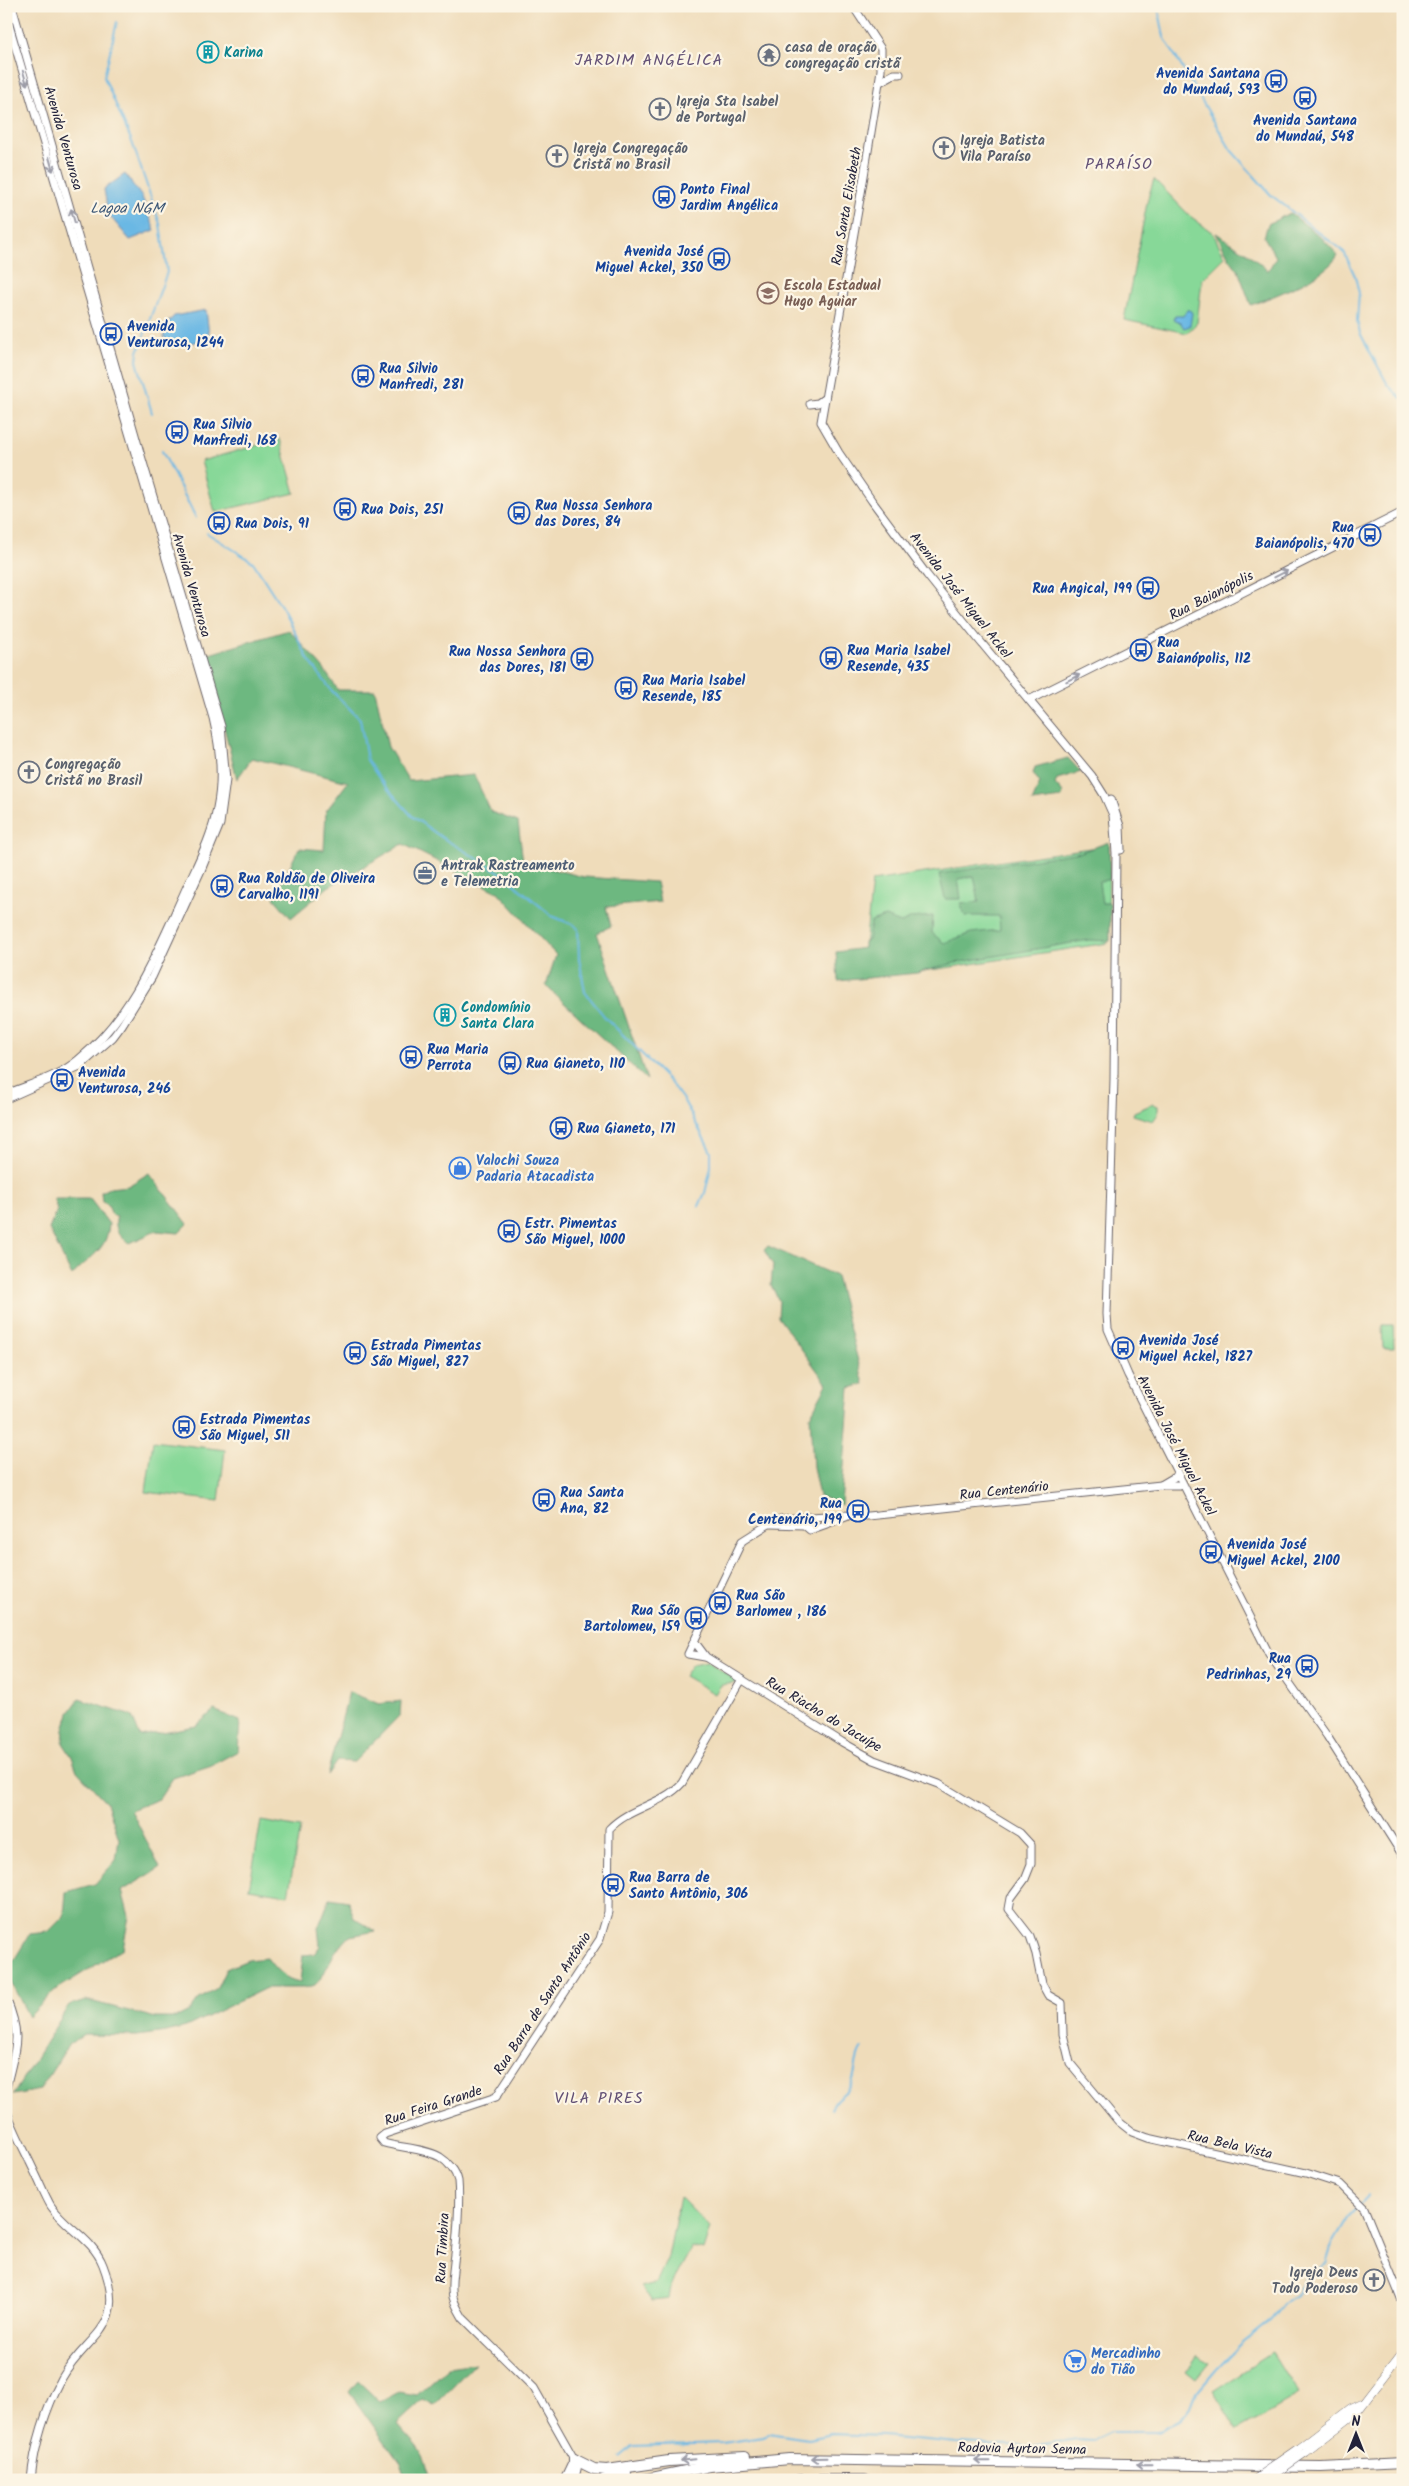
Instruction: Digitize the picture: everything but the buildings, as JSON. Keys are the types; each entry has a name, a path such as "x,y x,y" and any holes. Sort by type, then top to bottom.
{"highway":[{"path":"574,2459 588,2467 602,2470 734,2456 789,2459"},
{"path":"573,2480 576,2467 574,2459"},
{"name":"Rodovia Ayrton Senna","path":"642,2480 710,2466 789,2459 1321,2467 1403,2462"},
{"path":"603,2480 655,2463"},
{"path":"799,2480 865,2480"}],"main road":[{"path":"1266,2480 1352,2408 1362,2404 1403,2352"},
{"path":"1253,2480 1303,2450"}],"street":[{"name":"Avenida Venturosa","path":"6,1100 80,1066 113,1037 129,1015 152,977 210,850 220,824 226,780 221,726 139,449 12,6"},
{"name":"Rua Santa Elisabeth","path":"821,422 880,82 881,49 854,6"},
{"name":"Avenida Venturosa","path":"6,15 212,718 220,782 214,821 196,866 147,973 119,1019 102,1038 67,1068 6,1094"},
{"path":"880,82 894,74 900,74"},
{"path":"810,404 818,403 825,398"},
{"name":"Avenida José Miguel Ackel","path":"821,422 839,453 899,538 972,632 1092,776 1109,806 1115,827 1115,993 1107,1326 1128,1375 1269,1654 1327,1736 1403,1856"},
{"name":"Rua Baianópolis","path":"1029,700 1403,512"},
{"name":"Rua Centenário","path":"1161,1485 1178,1475"},
{"name":"Rua Centenário","path":"694,1641 742,1541 769,1524 781,1519 849,1516 974,1506 1161,1485 1183,1485"},
{"name":"Rua Centenário","path":"769,1524 804,1525 810,1530 849,1516"},
{"path":"804,1525 804,1520 811,1517 817,1520 817,1526"},
{"name":"Rua Riacho do Jacuípe","path":"706,1657 694,1641 688,1654 706,1657 850,1747 874,1760 939,1784 1011,1826 1024,1836 1031,1846 1032,1864 1026,1878 1011,1898 1009,1909 1030,1936 1042,1984 1048,1995 1062,2003"},
{"name":"Rua Barra de Santo Antônio","path":"496,2098 600,1940 608,1912 609,1829 623,1816 669,1795 682,1783 742,1678"},
{"path":"6,1998 14,2017 18,2039 6,2088"},
{"name":"Rua Bela Vista","path":"1062,2003 1063,2034 1070,2063 1118,2121 1132,2132 1160,2141 1326,2179 1340,2184 1364,2208 1403,2303"},
{"name":"Rua Feira Grande","path":"380,2138 385,2134 496,2098"},
{"path":"6,2109 51,2206 95,2248 106,2273 111,2299 104,2326 67,2370 53,2398 36,2449 31,2480"},
{"name":"Rua Timbira","path":"380,2138 384,2143 440,2157 449,2164 454,2172 458,2180 452,2282 452,2296 456,2307 463,2318 534,2388 574,2459"},
{"path":"564,2480 574,2459"}],"green space":[{"path":"1154,179 1190,216 1213,233 1225,257 1202,280 1197,323 1187,333 1124,320 1148,198"},
{"path":"1290,213 1322,238 1338,255 1323,271 1299,285 1251,305 1238,270 1229,258 1216,233 1250,255 1268,271 1276,257 1264,237 1268,224"},
{"path":"280,439 295,493 215,512 201,461"},
{"path":"289,630 323,668 338,690 375,690 388,747 409,781 474,775 491,812 518,822 523,862 584,877 656,882 660,902 606,907 611,926 597,933 647,1080 546,986 556,955 498,892 403,844 328,887 291,918 274,898 299,848 324,850 326,811 348,782 252,758 237,779 206,655"},
{"path":"1068,758 1081,772 1057,779 1055,784 1063,793 1062,798 1032,802 1040,783 1033,773 1035,767"},
{"path":"1109,842 1110,879 1099,882 1102,903 1110,903 1110,941 1089,940 955,963 917,973 838,981 836,952 864,948 864,942 868,940 871,922 885,917 901,923 912,918 933,916 932,933 944,943 971,933 1000,930 999,916 965,916 960,903 979,902 974,876 958,879 961,899 945,899 939,874 1081,852"},
{"path":"1109,846 1108,943 938,969 862,976 872,881"},
{"path":"1153,1104 1158,1106 1158,1114 1153,1121 1133,1115 1134,1112"},
{"path":"149,1173 188,1224 179,1233 156,1231 130,1243 118,1232 116,1225 117,1216 112,1215 108,1205 102,1201 101,1192 109,1188 128,1186"},
{"path":"54,1199 90,1199 109,1224 108,1233 101,1247 72,1276 49,1229 57,1210"},
{"path":"768,1246 836,1276 864,1384 850,1388 841,1505 819,1496 813,1467 810,1416 827,1384 778,1317 779,1301 771,1285 773,1265 764,1250"},
{"path":"1382,1325 1393,1325 1394,1348 1383,1348"},
{"path":"153,1441 225,1450 219,1501 146,1492"},
{"path":"707,1661 736,1681 735,1683 721,1685 715,1694 684,1676 692,1664"},
{"path":"349,1692 379,1704 401,1701 400,1715 354,1762 337,1761 327,1775"},
{"path":"79,1699 132,1716 140,1736 196,1726 214,1710 240,1721 238,1751 212,1765 173,1778 159,1799 131,1810 160,1868 122,1891 129,1916 123,1948 54,1991 29,2017 6,1973 30,1934 48,1932 64,1916 66,1892 95,1884 116,1860 119,1839 107,1803 77,1771 72,1757 63,1743 64,1729 69,1713"},
{"path":"261,1821 300,1828 288,1895 249,1889"},
{"path":"330,1898 348,1901 354,1918 376,1931 350,1936 335,1952 323,1975 315,1985 305,1988 266,1988 186,2027 166,2032 137,2036 84,2035 69,2044 40,2090 13,2095 69,2005 86,2000 156,2018 175,2018 191,2010 198,2000 217,1988 226,1969 248,1960 267,1958 289,1979 300,1982 303,1955 314,1954 320,1946 318,1928"},
{"path":"680,2197 710,2228 703,2250 692,2247 671,2286 669,2299 653,2301 640,2287 656,2283 668,2257"},
{"path":"1272,2353 1298,2395 1237,2430 1213,2391"},
{"path":"1198,2355 1209,2363 1196,2379 1186,2371"},
{"path":"476,2363 434,2406 423,2400 397,2424 422,2455 429,2480 406,2480 400,2463 349,2392 358,2381 380,2402 399,2392 417,2395 448,2367"}],"water":[{"name":"Lagoa NGM","path":"125,174 142,197 155,230 130,240 108,214 104,189"},
{"path":"1189,309 1192,313 1190,326 1184,328 1180,322 1173,319 1175,316 1183,316"},
{"path":"206,310 209,334 205,341 172,345 167,343 164,337 164,327 174,316"}],"waterway":[{"path":"1158,6 1164,37 1231,150 1271,195 1344,252 1355,276 1359,293 1357,321 1360,333 1388,385 1403,400"},
{"path":"117,22 104,77 132,142 160,224 167,272 138,352 137,361 152,413"},
{"path":"162,451 196,518"},
{"path":"207,533 253,562 283,609 308,659 332,691 360,719 367,760 381,781 412,816 441,837 498,871 552,916 574,925 578,929 579,958 585,992 604,1016 669,1081 684,1101 711,1152 711,1167 705,1193 699,1206"},
{"path":"831,2110 837,2099 847,2090 852,2081 857,2057 862,2048"},
{"path":"620,2457 633,2446 722,2443 764,2437 768,2433 808,2439 831,2434 1032,2446 1077,2439 1093,2440 1110,2432 1158,2432 1180,2420 1189,2409 1194,2396 1216,2370 1241,2344 1271,2320 1283,2304 1296,2296 1306,2277 1326,2263 1331,2247 1350,2215 1368,2196"}],"place":[{"name":"Karina","path":"208,52"},
{"name":"casa de oração congregação cristã","path":"769,55"},
{"name":"Avenida Santana do Mundaú, 593","path":"1276,81"},
{"name":"Avenida Santana do Mundaú, 548","path":"1305,98"},
{"name":"Igreja Sta Isabel de Portugal","path":"660,109"},
{"name":"Igreja Batista Vila Paraíso","path":"944,148"},
{"name":"Igreja Congregação Cristã no Brasil","path":"557,156"},
{"name":"Ponto Final Jardim Angélica","path":"664,197"},
{"name":"Avenida José Miguel Ackel, 350","path":"719,259"},
{"name":"Escola Estadual Hugo Aguiar","path":"768,293"},
{"name":"Avenida Venturosa, 1244","path":"111,334"},
{"name":"Rua Silvio Manfredi, 281","path":"363,376"},
{"name":"Rua Silvio Manfredi, 168","path":"177,432"},
{"name":"Rua Dois, 251","path":"345,509"},
{"name":"Rua Nossa Senhora das Dores, 84","path":"519,513"},
{"name":"Rua Dois, 91","path":"219,523"},
{"name":"Rua Baianópolis, 470","path":"1370,535"},
{"name":"Rua Angical, 199","path":"1148,588"},
{"name":"Rua Baianópolis, 112","path":"1141,650"},
{"name":"Rua Maria Isabel Resende, 435","path":"831,658"},
{"name":"Rua Nossa Senhora das Dores, 181","path":"582,659"},
{"name":"Rua Maria Isabel Resende, 185","path":"626,688"},
{"name":"Congregação Cristã no Brasil","path":"29,772"},
{"name":"Antrak Rastreamento e Telemetria","path":"425,873"},
{"name":"Rua Roldão de Oliveira Carvalho, 1191","path":"222,886"},
{"name":"Condomínio Santa Clara","path":"445,1015"},
{"name":"Rua Maria Perrota","path":"411,1057"},
{"name":"Rua Gianeto, 110","path":"510,1063"},
{"name":"Avenida Venturosa, 246","path":"62,1080"},
{"name":"Rua Gianeto, 171","path":"561,1128"},
{"name":"Valochi Souza Padaria Atacadista","path":"460,1168"},
{"name":"Estr. Pimentas São Miguel, 1000","path":"509,1231"},
{"name":"Avenida José Miguel Ackel, 1827","path":"1123,1348"},
{"name":"Estrada Pimentas São Miguel, 827","path":"355,1353"},
{"name":"Estrada Pimentas São Miguel, 511","path":"184,1427"},
{"name":"Rua Santa Ana, 82","path":"544,1500"},
{"name":"Rua Centenário, 199","path":"858,1511"},
{"name":"Avenida José Miguel Ackel, 2100","path":"1211,1552"},
{"name":"Rua São Barlomeu , 186","path":"720,1603"},
{"name":"Rua São Bartolomeu, 159","path":"696,1618"},
{"name":"Rua Pedrinhas, 29","path":"1307,1666"},
{"name":"Rua Barra de Santo Antônio, 306","path":"613,1885"},
{"name":"Igreja Deus Todo Poderoso","path":"1374,2280"},
{"name":"Mercadinho do Tião","path":"1075,2361"}],"district":[{"name":"JARDIM ANGÉLICA","path":"649,59"},
{"name":"PARAÍSO","path":"1119,163"},
{"name":"VILA PIRES","path":"599,2097"}]}
